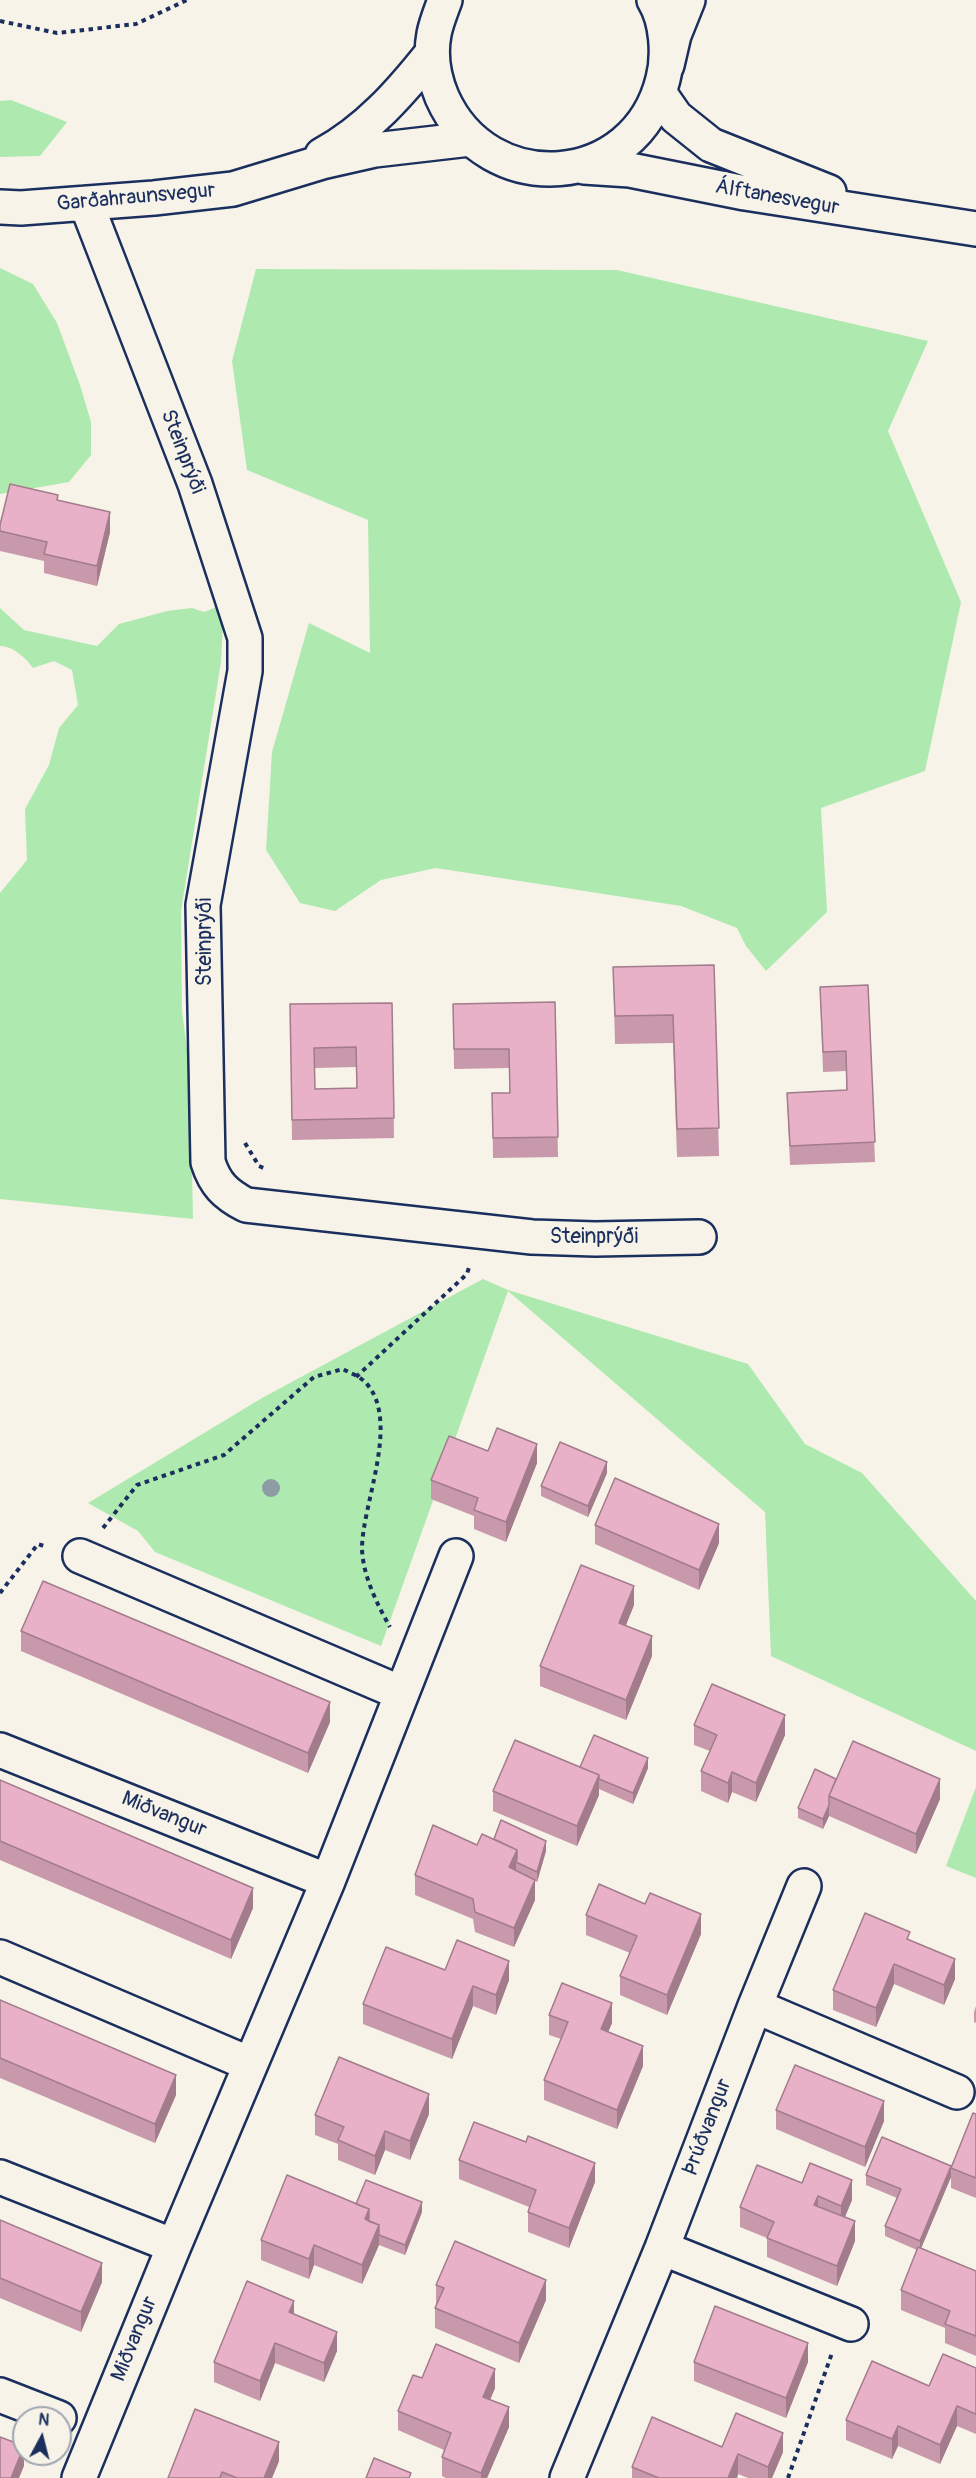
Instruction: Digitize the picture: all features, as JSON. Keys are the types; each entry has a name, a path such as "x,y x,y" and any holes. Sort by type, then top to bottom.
{"street":[{"name":"Álftanesvegur","path":"424,0 433,44 436,85 449,114 470,139 502,160 540,170 578,167 630,170 745,194 976,229"},
{"name":"Álftanesvegur","path":"433,44 445,0"},
{"path":"654,0 666,37 663,82"},
{"path":"663,82 674,35 688,0"},
{"name":"Garðahraunsvegur","path":"270,180 326,152 377,115 406,86 433,44"},
{"name":"Álftanesvegur","path":"578,167 613,152 634,133 641,126 663,82"},
{"name":"Álftanesvegur","path":"663,82 676,117 711,145 819,190 976,229"},
{"name":"Garðahraunsvegur","path":"0,207 21,208 86,203 233,189 270,180 322,162 375,150 470,139"},
{"name":"Steinprýði","path":"86,203 195,484 245,638 245,671 203,905 208,1161 214,1179 227,1194 246,1205 532,1237 595,1239 699,1237"},
{"path":"80,1556 401,1693"},
{"name":"Miðvangur","path":"79,2478 328,1881 456,1556"},
{"name":"Miðvangur","path":"0,1750 328,1881"},
{"name":"Þrúðvangur","path":"567,2478 662,2248 755,2006 804,1887"},
{"path":"0,1957 250,2064"},
{"path":"755,2006 957,2092"},
{"path":"0,2177 174,2246"},
{"path":"662,2248 847,2323"},
{"path":"0,2395 28,2406"},
{"path":"72,2423 97,2433"}],"path":[{"path":"0,21 57,33 69,32 136,24 187,0"},
{"path":"243,1139 259,1166 269,1171"},
{"path":"356,1377 467,1274 470,1263 470,1230"},
{"path":"0,1593 38,1544 80,1556 137,1485 224,1455 314,1377 343,1369 366,1382 380,1408 380,1440 362,1550 373,1597 394,1633 417,1654"},
{"path":"788,2478 847,2323"}],"green space":[{"path":"11,100 67,122 40,156 0,157 0,101"},
{"path":"0,268 33,284 57,323 91,422 91,455 69,482 0,494"},
{"path":"256,269 617,270 928,341 888,431 961,602 925,771 821,808 827,912 766,971 746,946 737,928 681,906 436,868 381,880 335,911 300,903 266,850 272,752 309,623 370,653 368,520 247,470 232,361"},
{"path":"219,606 223,622 221,662 181,911 182,1011 190,1071 193,1219 0,1199 0,893 27,860 25,809 49,765 59,728 78,705 72,670 54,661 33,668 19,653 0,646 0,608 24,630 97,646 119,624 167,611 192,608 204,612"},
{"path":"483,1279 508,1290 748,1364 805,1444 862,1473 976,1601 976,1751 771,1656 765,1512 508,1291 381,1646 155,1552 138,1531 88,1503 262,1398"},
{"path":"976,1787 976,1878 946,1866"}],"building":[{"path":"10,484 58,495 57,500 110,512 97,566 44,554 47,542 0,531"},
{"path":"714,965 719,1128 677,1129 673,1015 615,1016 613,967"},
{"path":"868,985 875,1142 790,1146 787,1093 847,1090 846,1051 823,1052 820,987"},
{"path":"555,1002 558,1137 493,1138 492,1093 510,1093 509,1049 454,1049 453,1004"},
{"path":"392,1003 394,1118 292,1120 290,1004","holes":["356,1047 357,1088 315,1089 314,1048"]},
{"path":"497,1428 537,1444 506,1522 474,1510 478,1498 431,1480 449,1436 488,1451"},
{"path":"560,1442 607,1462 588,1506 541,1486"},
{"path":"615,1478 719,1524 699,1570 595,1525"},
{"path":"581,1565 634,1586 619,1623 652,1636 626,1700 540,1666"},
{"path":"43,1581 330,1702 308,1753 21,1631"},
{"path":"712,1684 785,1715 756,1783 732,1772 728,1783 701,1771 717,1735 694,1725"},
{"path":"594,1735 648,1758 633,1793 599,1779 599,1775 580,1767"},
{"path":"515,1740 599,1775 577,1826 493,1791"},
{"path":"853,1741 940,1779 916,1834 829,1796"},
{"path":"815,1769 836,1779 823,1819 798,1808"},
{"path":"0,1780 253,1888 231,1940 0,1841"},
{"path":"501,1820 546,1841 537,1872 516,1862 517,1850 494,1839"},
{"path":"433,1825 477,1845 482,1834 517,1850 509,1867 535,1880 514,1928 475,1912 473,1899 415,1875"},
{"path":"599,1884 645,1904 650,1893 701,1914 667,1995 620,1976 637,1936 586,1915"},
{"path":"865,1913 910,1932 907,1939 955,1959 944,1985 894,1964 876,2008 833,1990"},
{"path":"457,1940 509,1961 496,1995 473,1986 452,2039 363,2004 386,1947 445,1970"},
{"path":"562,1983 612,2003 601,2029 643,2046 617,2110 544,2080 568,2022 549,2015"},
{"path":"0,2000 176,2075 155,2124 0,2058"},
{"path":"339,2057 429,2094 410,2141 385,2131 375,2156 338,2140 344,2127 315,2115"},
{"path":"795,2065 884,2101 865,2147 776,2110"},
{"path":"973,2113 976,2114 976,2178 951,2168"},
{"path":"474,2122 526,2142 528,2136 595,2163 569,2228 528,2212 536,2190 459,2160"},
{"path":"882,2137 951,2166 920,2241 885,2226 901,2189 866,2175"},
{"path":"810,2163 852,2180 841,2206 818,2196 814,2205 855,2221 837,2266 767,2238 774,2222 740,2207 757,2165 802,2183"},
{"path":"287,2175 369,2209 365,2219 379,2225 362,2265 314,2245 309,2259 261,2240"},
{"path":"366,2180 422,2202 405,2245 379,2235 379,2225 368,2221 369,2209 356,2204"},
{"path":"0,2220 102,2263 81,2312 0,2278"},
{"path":"455,2241 546,2280 519,2343 435,2308 444,2288 436,2285"},
{"path":"918,2247 976,2271 976,2336 945,2324 950,2311 901,2290"},
{"path":"247,2281 294,2301 289,2312 337,2332 324,2363 275,2343 260,2381 214,2362"},
{"path":"715,2306 808,2343 786,2398 694,2362"},
{"path":"436,2344 495,2369 483,2397 509,2407 481,2473 442,2457 451,2433 398,2411 413,2375 422,2378"},
{"path":"943,2354 976,2368 976,2414 957,2406 940,2445 898,2426 892,2439 846,2420 872,2361 929,2386"},
{"path":"195,2409 279,2442 264,2478 237,2478 222,2472 220,2478 168,2478"},
{"path":"736,2413 783,2433 768,2467 738,2454 728,2478 659,2478 632,2467 652,2417 722,2447"},
{"path":"0,2437 12,2442 12,2466 16,2466 11,2478 0,2478"},
{"path":"374,2458 411,2473 409,2478 366,2478"}]}
